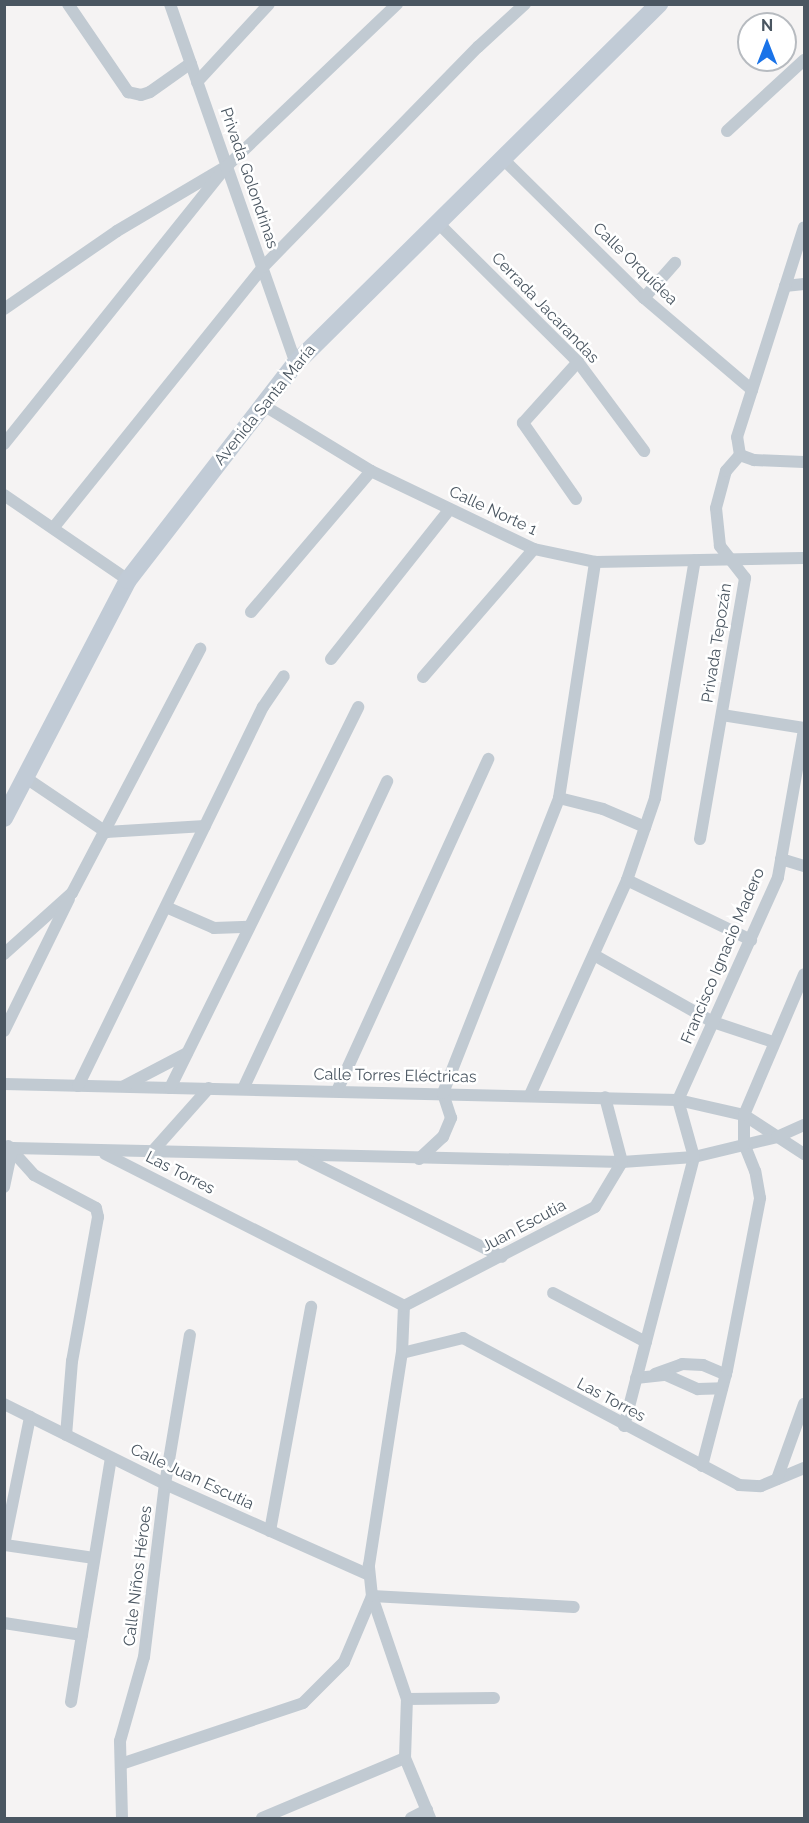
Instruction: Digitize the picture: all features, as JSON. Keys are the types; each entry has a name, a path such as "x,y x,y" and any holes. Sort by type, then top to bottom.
{"main road":[{"name":"Avenida Santa María","path":"4,818 128,580 296,363 501,157 659,4"}],"street":[{"path":"68,4 128,92 141,95 150,92 191,63"},
{"name":"Privada Golondrinas","path":"170,4 296,363"},
{"path":"197,82 269,4"},
{"path":"4,444 226,167 398,4"},
{"path":"54,527 262,267 478,47 525,4"},
{"path":"727,131 804,60"},
{"name":"Calle Orquídea","path":"501,157 644,298 752,390"},
{"path":"4,309 146,213 226,167"},
{"name":"Cerrada Jacarandas","path":"437,222 578,362 644,451"},
{"path":"804,226 735,445 740,455 754,460 804,462"},
{"path":"644,298 675,263"},
{"path":"785,286 804,284"},
{"path":"576,500 523,423 578,362"},
{"name":"Calle Norte 1","path":"263,405 371,471 534,549 595,562 804,558"},
{"name":"Privada Tepozán","path":"700,839 745,578 734,560 720,546 716,508 726,471 740,455"},
{"path":"251,612 371,471"},
{"path":"4,495 54,527 128,580"},
{"path":"331,659 450,509"},
{"path":"423,677 534,549"},
{"path":"530,1095 627,880 655,798 695,560"},
{"path":"419,1159 444,1137 451,1118 443,1093 559,798 595,562"},
{"path":"4,1031 72,893 200,649"},
{"path":"78,1086 263,707 284,676"},
{"path":"170,1088 358,707"},
{"path":"722,715 804,729"},
{"name":"Francisco Ignacio Madero","path":"678,1100 778,876 804,729"},
{"path":"338,1091 488,759"},
{"path":"26,778 106,832 205,826"},
{"path":"243,1089 387,781"},
{"path":"559,798 603,810 645,828"},
{"path":"781,859 804,866"},
{"path":"627,880 750,940"},
{"path":"5,952 72,893"},
{"path":"166,907 214,928 249,927"},
{"path":"594,955 713,1022 773,1042"},
{"path":"702,1466 726,1375 760,1198 755,1171 744,1144 744,1115 773,1042 804,974"},
{"path":"123,1087 187,1053"},
{"name":"Calle Torres Eléctricas","path":"4,1084 678,1100 744,1115 804,1154"},
{"path":"151,1153 209,1088"},
{"path":"605,1097 622,1162"},
{"path":"624,1426 694,1157 678,1100"},
{"path":"8,1146 101,1152 622,1162 694,1157 777,1137 804,1125"},
{"path":"4,1187 8,1146"},
{"path":"8,1146 34,1175 96,1209 98,1217 72,1361 66,1435"},
{"name":"Las Torres","path":"101,1152 404,1306"},
{"path":"300,1156 502,1257"},
{"name":"Juan Escutia","path":"404,1306 502,1257 595,1206 622,1162"},
{"path":"552,1293 646,1342"},
{"path":"404,1306 402,1353 369,1575 372,1596 407,1699 405,1758 428,1814 411,1818"},
{"path":"270,1531 311,1307"},
{"name":"Calle Niños Héroes","path":"122,1818 120,1741 144,1657 165,1485 190,1335"},
{"name":"Las Torres","path":"402,1353 463,1338 624,1426 739,1485 760,1486 804,1468"},
{"path":"653,1375 682,1364 703,1365 726,1375"},
{"path":"636,1378 666,1375 698,1389 722,1388"},
{"name":"Calle Juan Escutia","path":"4,1404 165,1485 369,1575"},
{"path":"777,1479 804,1404"},
{"path":"30,1417 4,1545 94,1558"},
{"path":"71,1702 111,1458"},
{"path":"121,1764 303,1703 344,1662 372,1596"},
{"path":"372,1596 574,1607"},
{"path":"4,1623 82,1635"},
{"path":"407,1699 494,1698"},
{"path":"262,1818 405,1758"}]}
